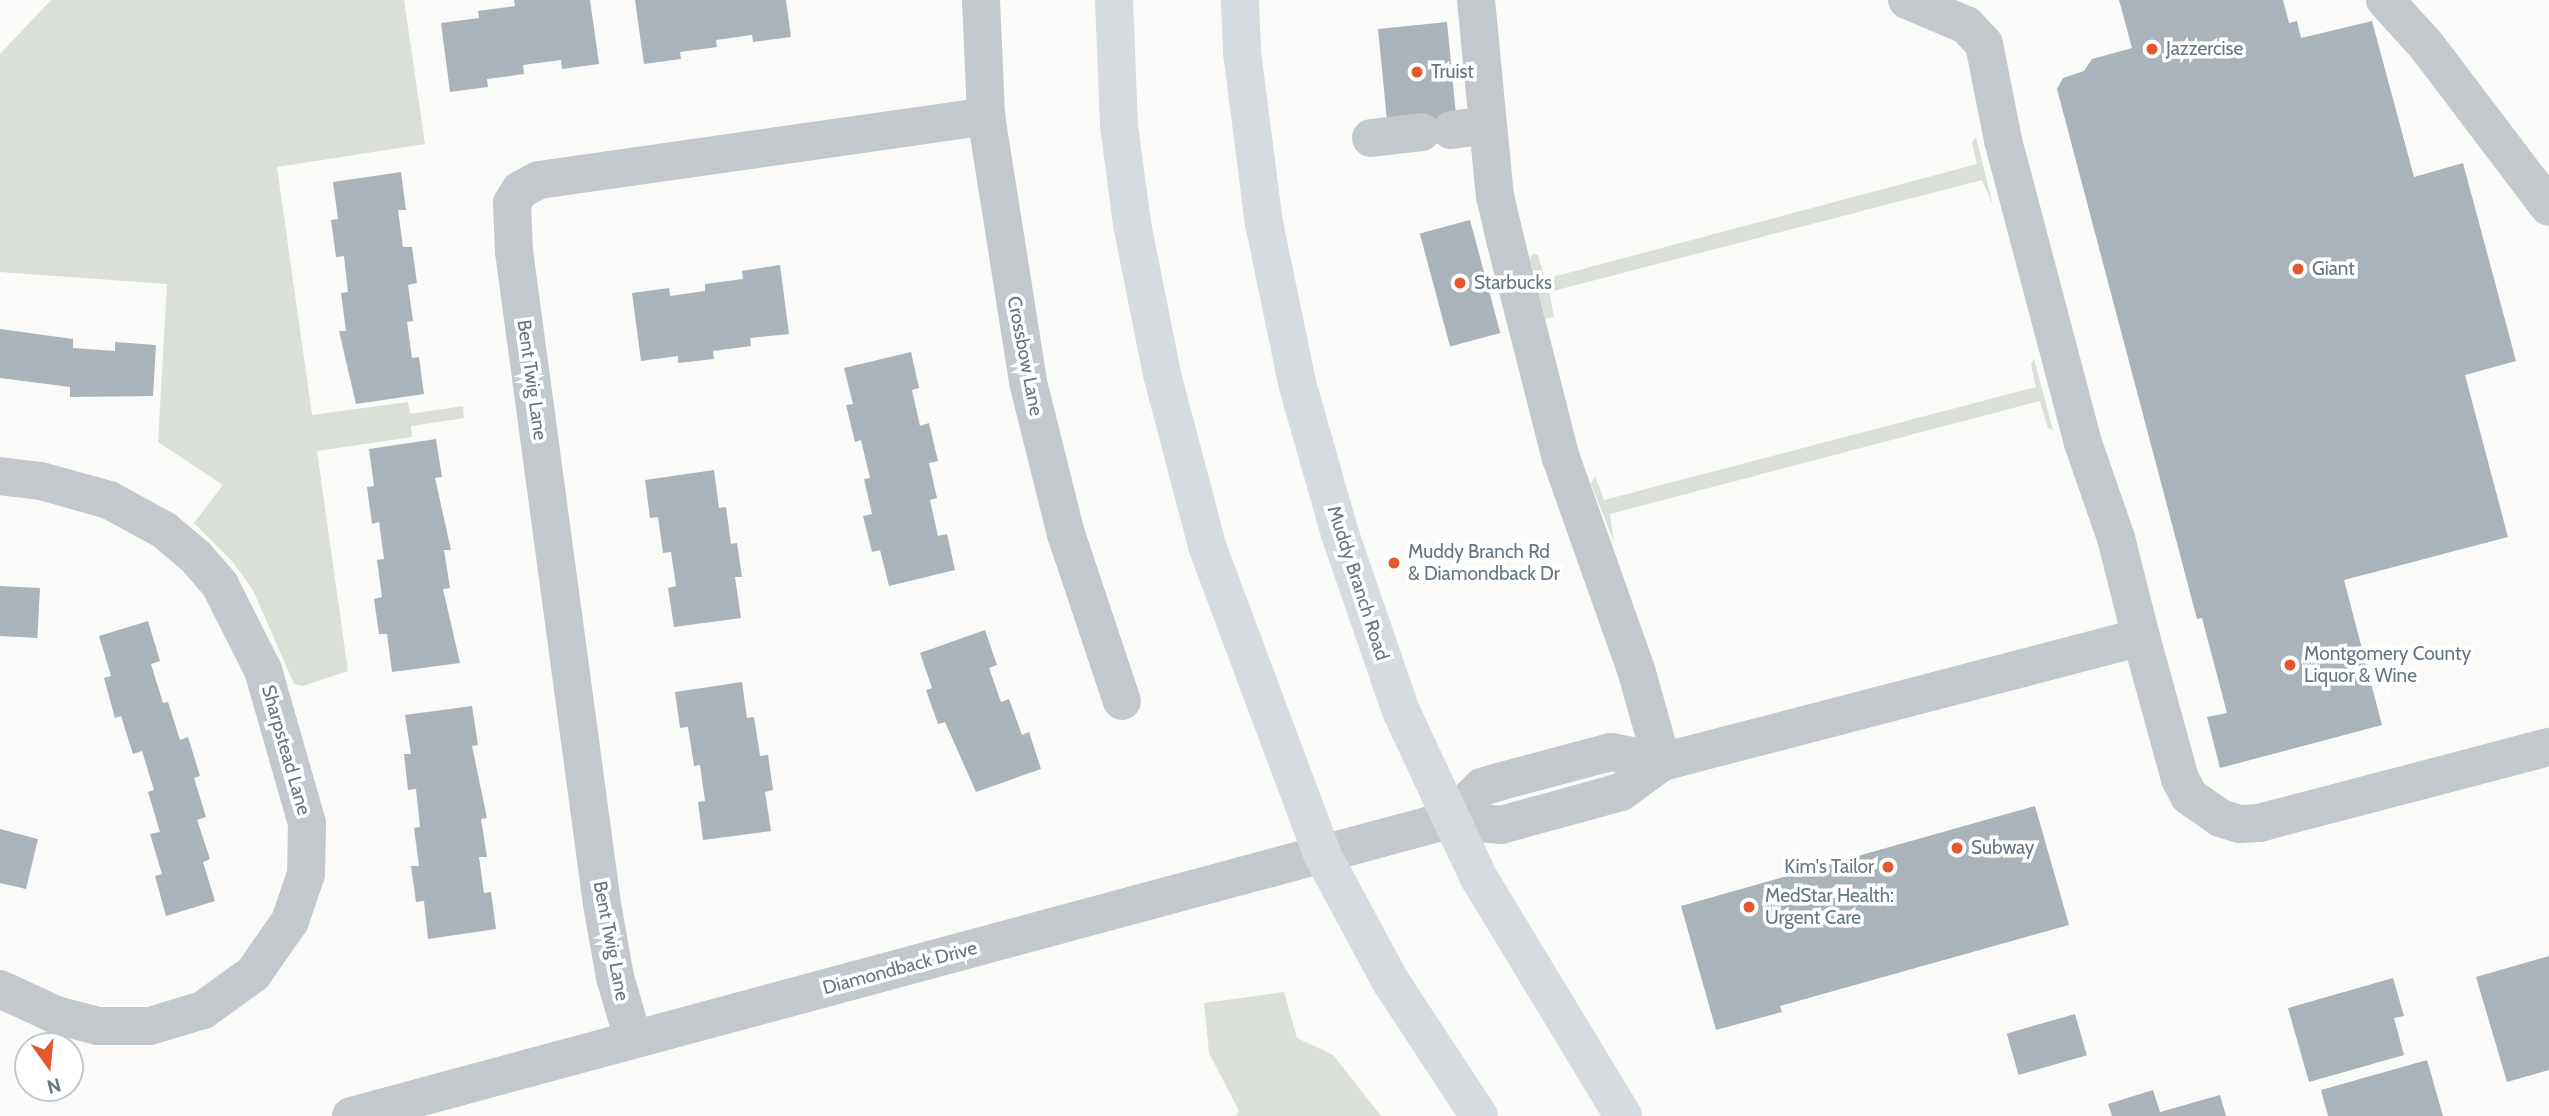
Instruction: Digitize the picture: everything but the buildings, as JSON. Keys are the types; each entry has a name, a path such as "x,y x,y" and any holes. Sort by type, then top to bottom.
{"main road":[{"path":"1114,0 1119,125 1132,223 1179,446 1238,636 1322,854 1391,982 1479,1116"},
{"name":"Muddy Branch Road","path":"1240,0 1245,76 1264,223 1297,383 1340,534 1401,711 1449,820 1530,966 1623,1116"}],"street":[{"name":"Crossbow Lane","path":"981,0 986,116 1028,382 1066,534 1122,701"},
{"path":"1476,0 1496,196 1561,458 1637,673 1662,762"},
{"path":"1907,0 1966,24 1984,44 2003,140 2083,443 2116,538 2184,788 2203,809 2240,824 2259,823 2549,747"},
{"path":"2385,0 2426,45 2549,207"},
{"name":"Bent Twig Lane","path":"633,1039 615,977 602,904 514,251 512,203 520,190 539,180 986,116"},
{"path":"1371,138 1489,125"},
{"name":"Sharpstead Lane","path":"0,476 41,481 110,500 164,530 196,557 220,585 263,670 307,823 306,874 290,921 253,974 203,1010 150,1026 98,1026 55,1015 0,989"},
{"path":"1449,820 1501,825 1621,792 1662,762 2141,637"},
{"name":"Diamondback Drive","path":"351,1116 1449,820"}],"shaded area":[{"path":"51,0 404,0 425,144 277,167 312,415 408,402 410,414 463,406 464,418 411,426 412,437 317,451 348,671 303,686 294,684 253,590 232,561 194,523 223,485 158,442 167,284 0,272 0,54"},
{"path":"1976,137 1993,205 1982,180 1549,292 1554,317 1545,319 1530,258 1533,253 1538,255 1545,279 1977,164 1972,142"},
{"path":"2034,359 2053,430 2048,428 2040,401 1610,514 1614,542 1591,484 1595,476 1604,500 2036,387 2031,364"},
{"path":"1284,992 1297,1038 1333,1055 1381,1116 1236,1116 1239,1111 1209,1053 1204,1003"}],"place":[{"name":"Jazzercise","path":"2152,49"},
{"name":"Truist","path":"1417,72"},
{"name":"Giant","path":"2298,269"},
{"name":"Starbucks","path":"1460,283"},
{"name":"Muddy Branch Rd & Diamondback Dr","path":"1394,563"},
{"name":"Montgomery County Liquor & Wine","path":"2290,665"},
{"name":"Subway","path":"1957,848"},
{"name":"Kim's Tailor","path":"1888,867"},
{"name":"MedStar Health: Urgent Care","path":"1749,907"}]}
